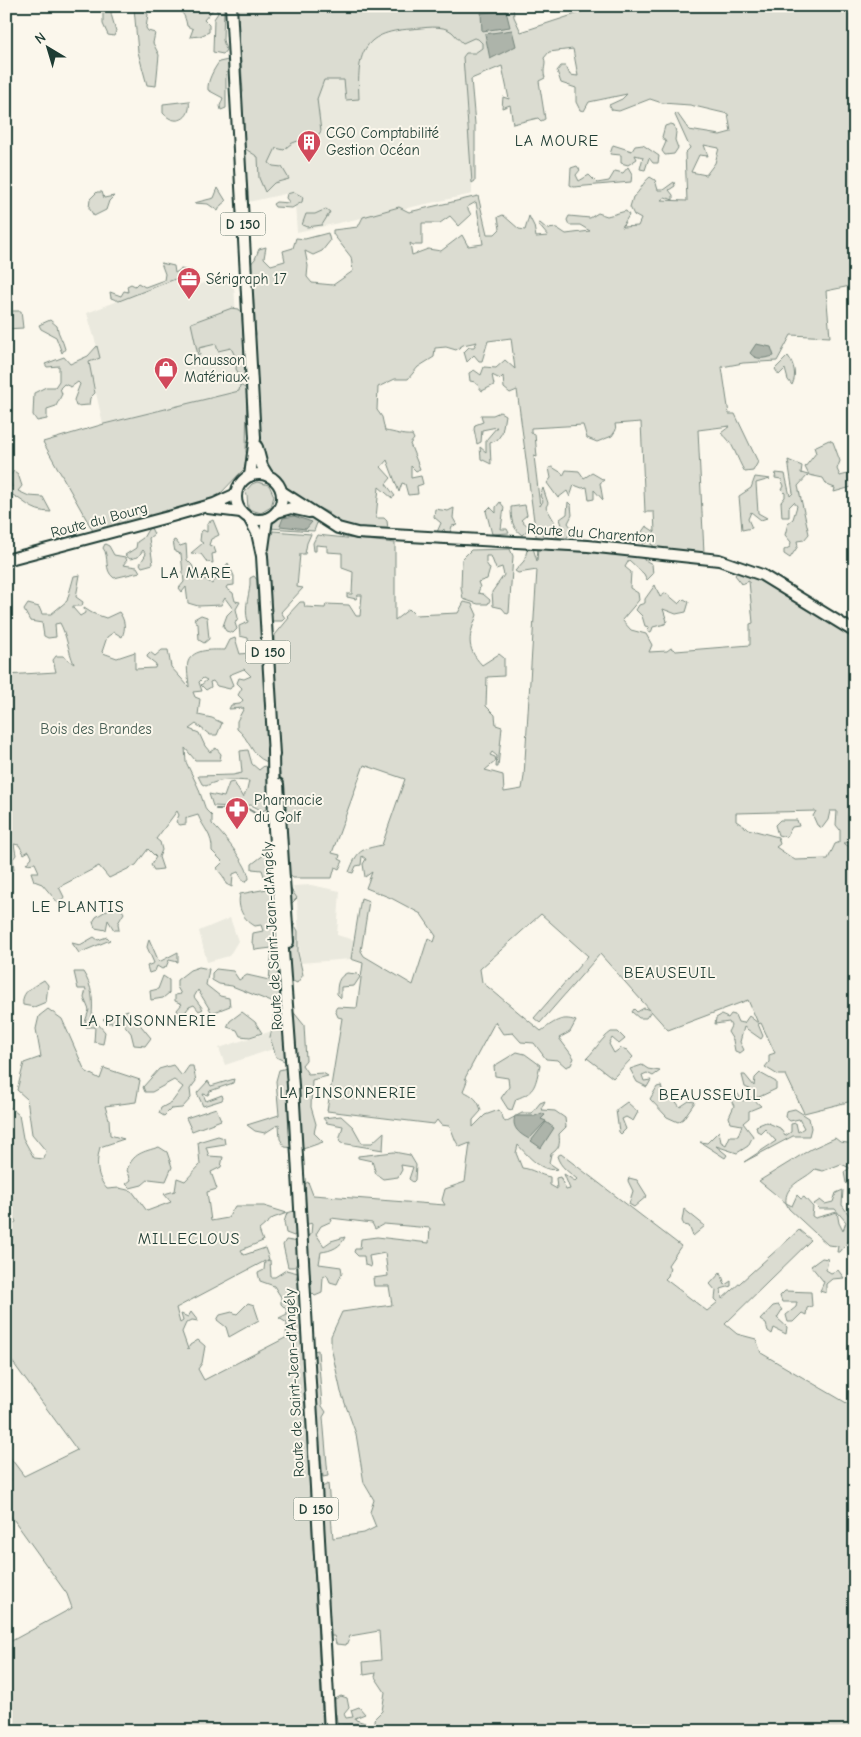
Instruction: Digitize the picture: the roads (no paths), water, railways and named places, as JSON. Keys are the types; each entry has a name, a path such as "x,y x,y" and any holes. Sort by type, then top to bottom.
{"main road":[{"name":"D 150","path":"231,6 256,441 262,466 268,476"},
{"name":"D 150","path":"250,476 256,441"},
{"path":"250,476 268,476 274,480 282,492 281,506 277,512 267,519 245,515 236,494 243,480 250,476"},
{"name":"Route du Charenton","path":"282,492 338,528 365,534 597,547 719,560 762,575 855,632"},
{"name":"Route du Bourg","path":"6,560 200,508 236,494"},
{"name":"Route du Bourg","path":"200,508 224,508 245,515"},
{"name":"Route du Charenton","path":"277,512 291,508 312,513"},
{"name":"Route de Saint-Jean-d'Angély","path":"245,515 257,533 262,556 273,749 274,838 291,1063 330,1731"},
{"name":"Route de Saint-Jean-d'Angély","path":"262,556 267,519"}],"waterway":[{"path":"216,809 248,809 265,819"}],"place":[{"name":"CGO Comptabilité Gestion Océan","path":"309,163"},
{"name":"Sérigraph 17","path":"189,300"},
{"name":"Chausson Matériaux","path":"166,390"},
{"name":"Pharmacie du Golf","path":"237,830"}],"district":[{"name":"LA MOURE","path":"557,141"},
{"name":"LA MARE","path":"196,573"},
{"name":"LE PLANTIS","path":"78,907"},
{"name":"BEAUSEUIL","path":"670,973"},
{"name":"LA PINSONNERIE","path":"148,1021"},
{"name":"LA PINSONNERIE","path":"348,1093"},
{"name":"BEAUSSEUIL","path":"710,1095"},
{"name":"MILLECLOUS","path":"189,1239"}],"park label":[{"name":"Bois des Brandes","path":"96,729"}]}
